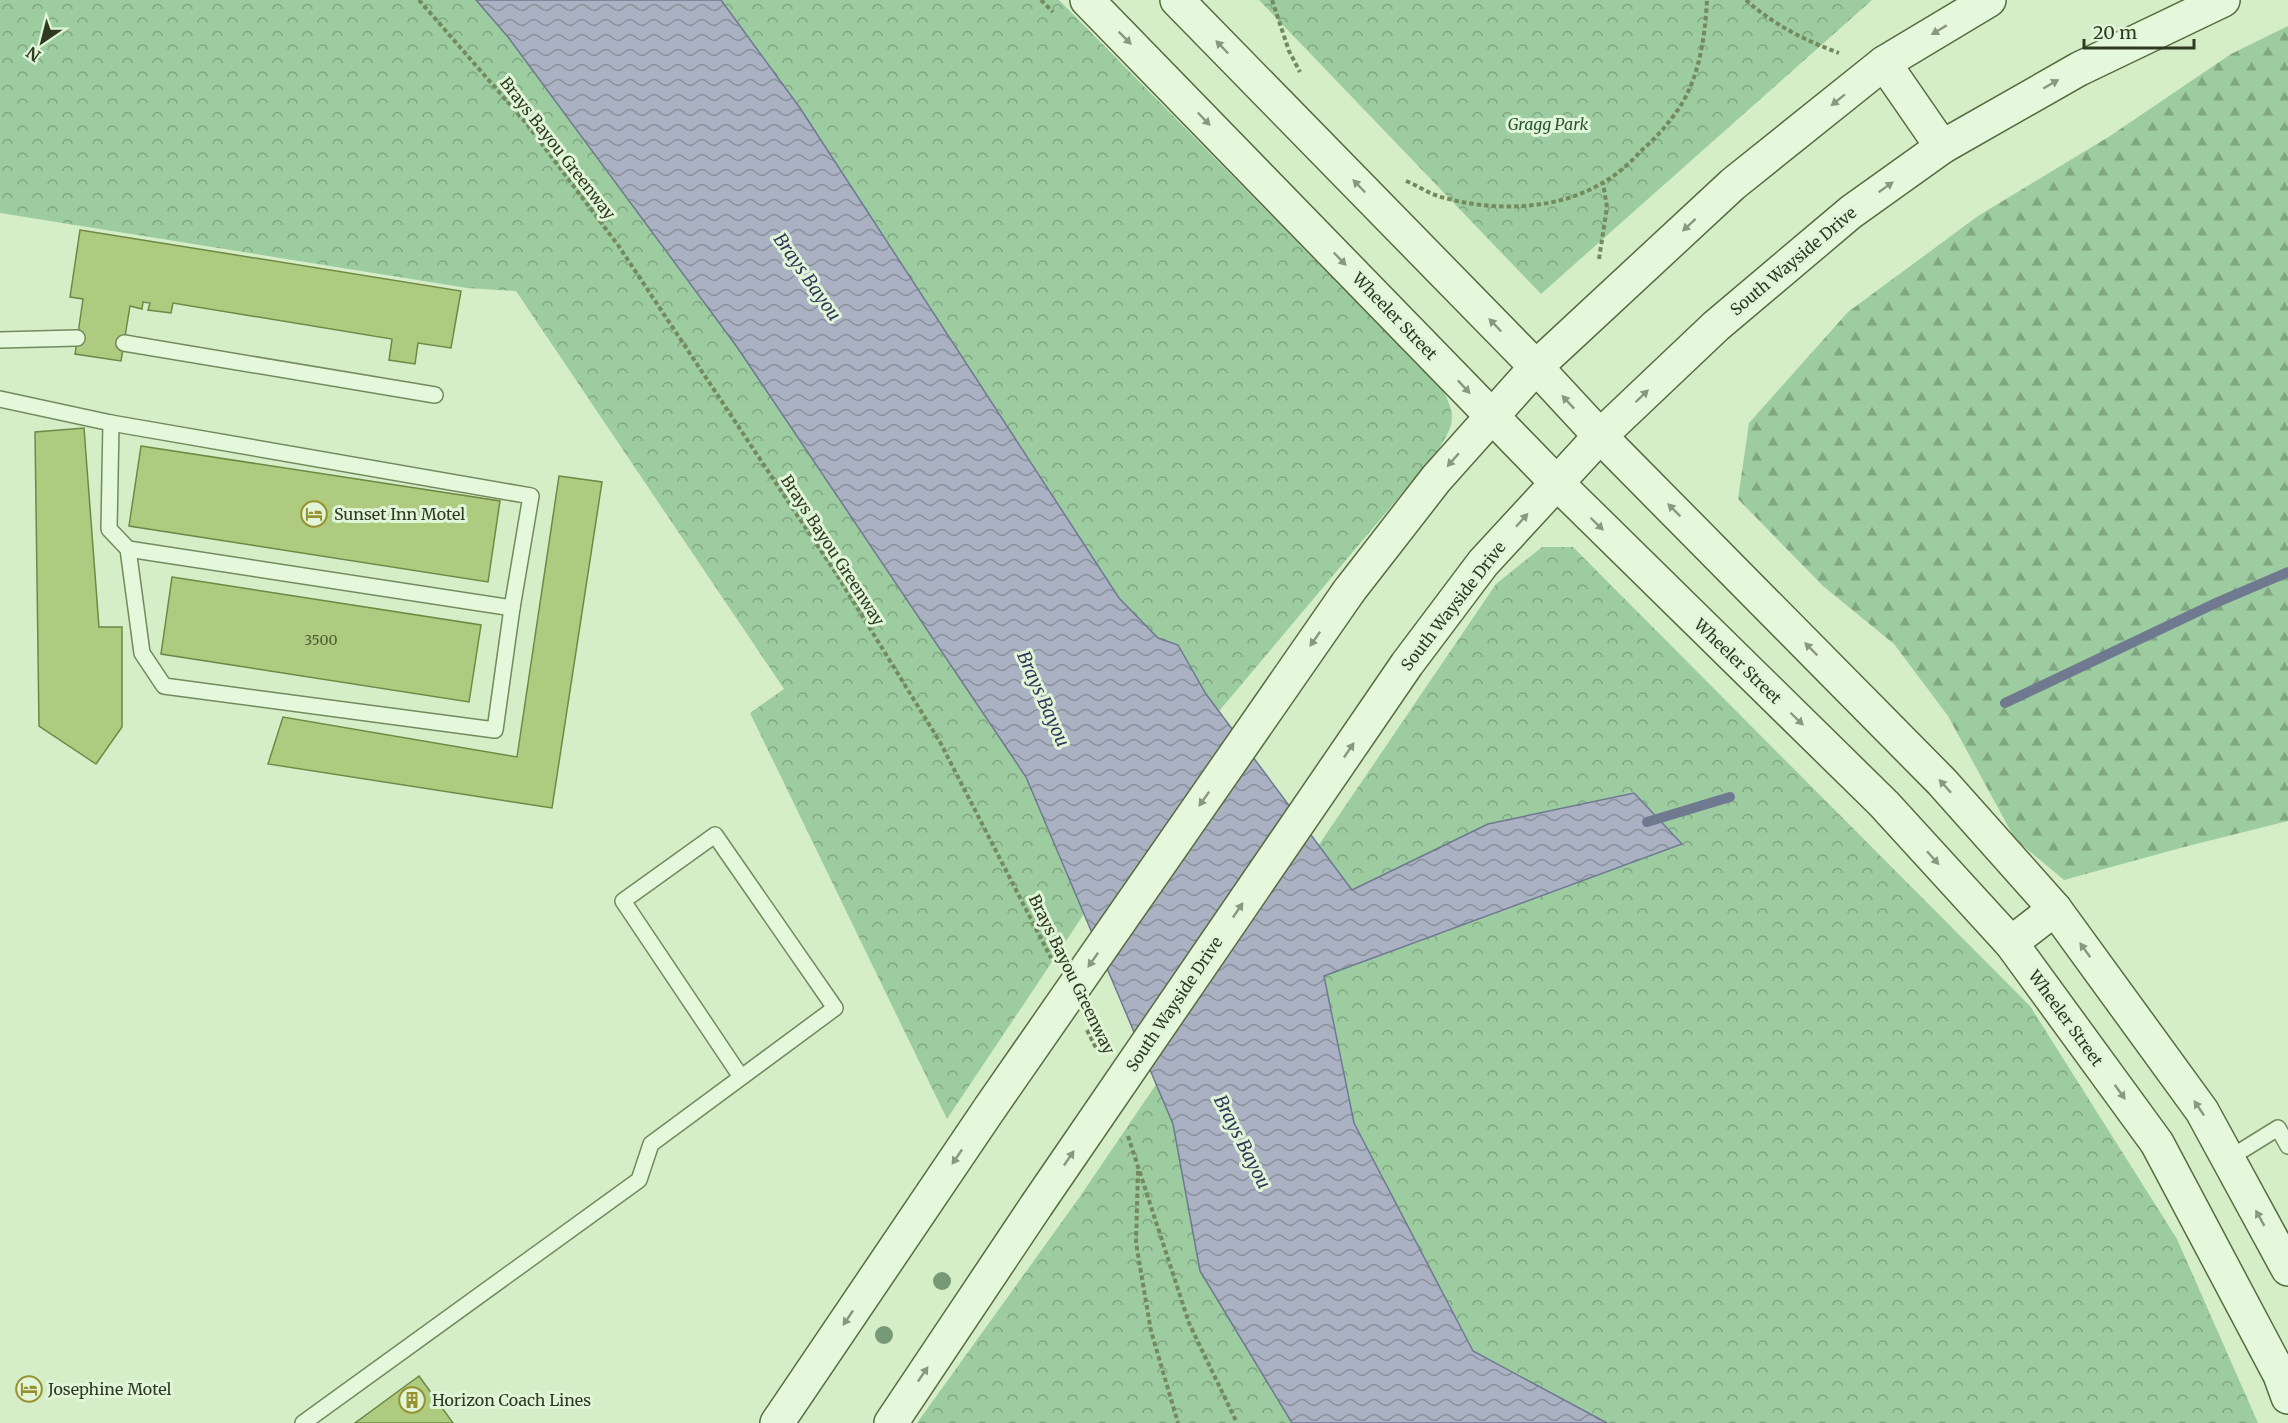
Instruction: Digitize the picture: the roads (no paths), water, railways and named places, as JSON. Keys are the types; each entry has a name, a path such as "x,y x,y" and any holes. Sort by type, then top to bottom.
{"main road":[{"name":"Wheeler Street","path":"1087,0 1556,482 1884,804 2011,943 2157,1143 2285,1381"},
{"path":"1177,0 1536,367 1600,436 1942,782 2055,909 2202,1111 2288,1269"},
{"path":"777,1423 990,1108 1348,591 1436,480 1536,367 1733,184 1884,63 1989,0"},
{"name":"South Wayside Drive","path":"891,1423 1036,1206 1407,664 1483,563 1556,482 1600,436 1716,326 1851,212 1942,147 2079,69 2223,0"},
{"path":"1884,63 1942,147"},
{"path":"2011,943 2055,909"}],"lane":[{"path":"0,340 77,338"},
{"path":"124,343 435,395"},
{"path":"0,399 111,423 531,496 495,730 164,686 142,653 129,549"},
{"path":"111,423 109,529 129,549 512,608"},
{"path":"303,1423 639,1180 651,1144 835,1008 715,835 623,901 741,1077"},
{"path":"2228,1159 2278,1128 2288,1146"}],"water":[{"name":"Brays Bayou","path":"476,0 721,0 800,108 1119,598 1158,638 1178,645 1206,694 1352,890 1488,824 1634,793 1682,844 1324,976 1354,1123 1473,1351 1607,1423 1292,1423 1200,1271 1173,1124 1026,777 737,347 508,37"}],"waterway":[{"path":"2005,703 2218,602 2288,572"},
{"path":"1647,822 1730,797"}],"place":[{"name":"Sunset Inn Motel","path":"314,514"},
{"name":"Josephine Motel","path":"29,1389"},
{"name":"Horizon Coach Lines","path":"412,1400"}],"park label":[{"name":"Gragg Park","path":"1548,124"}]}
